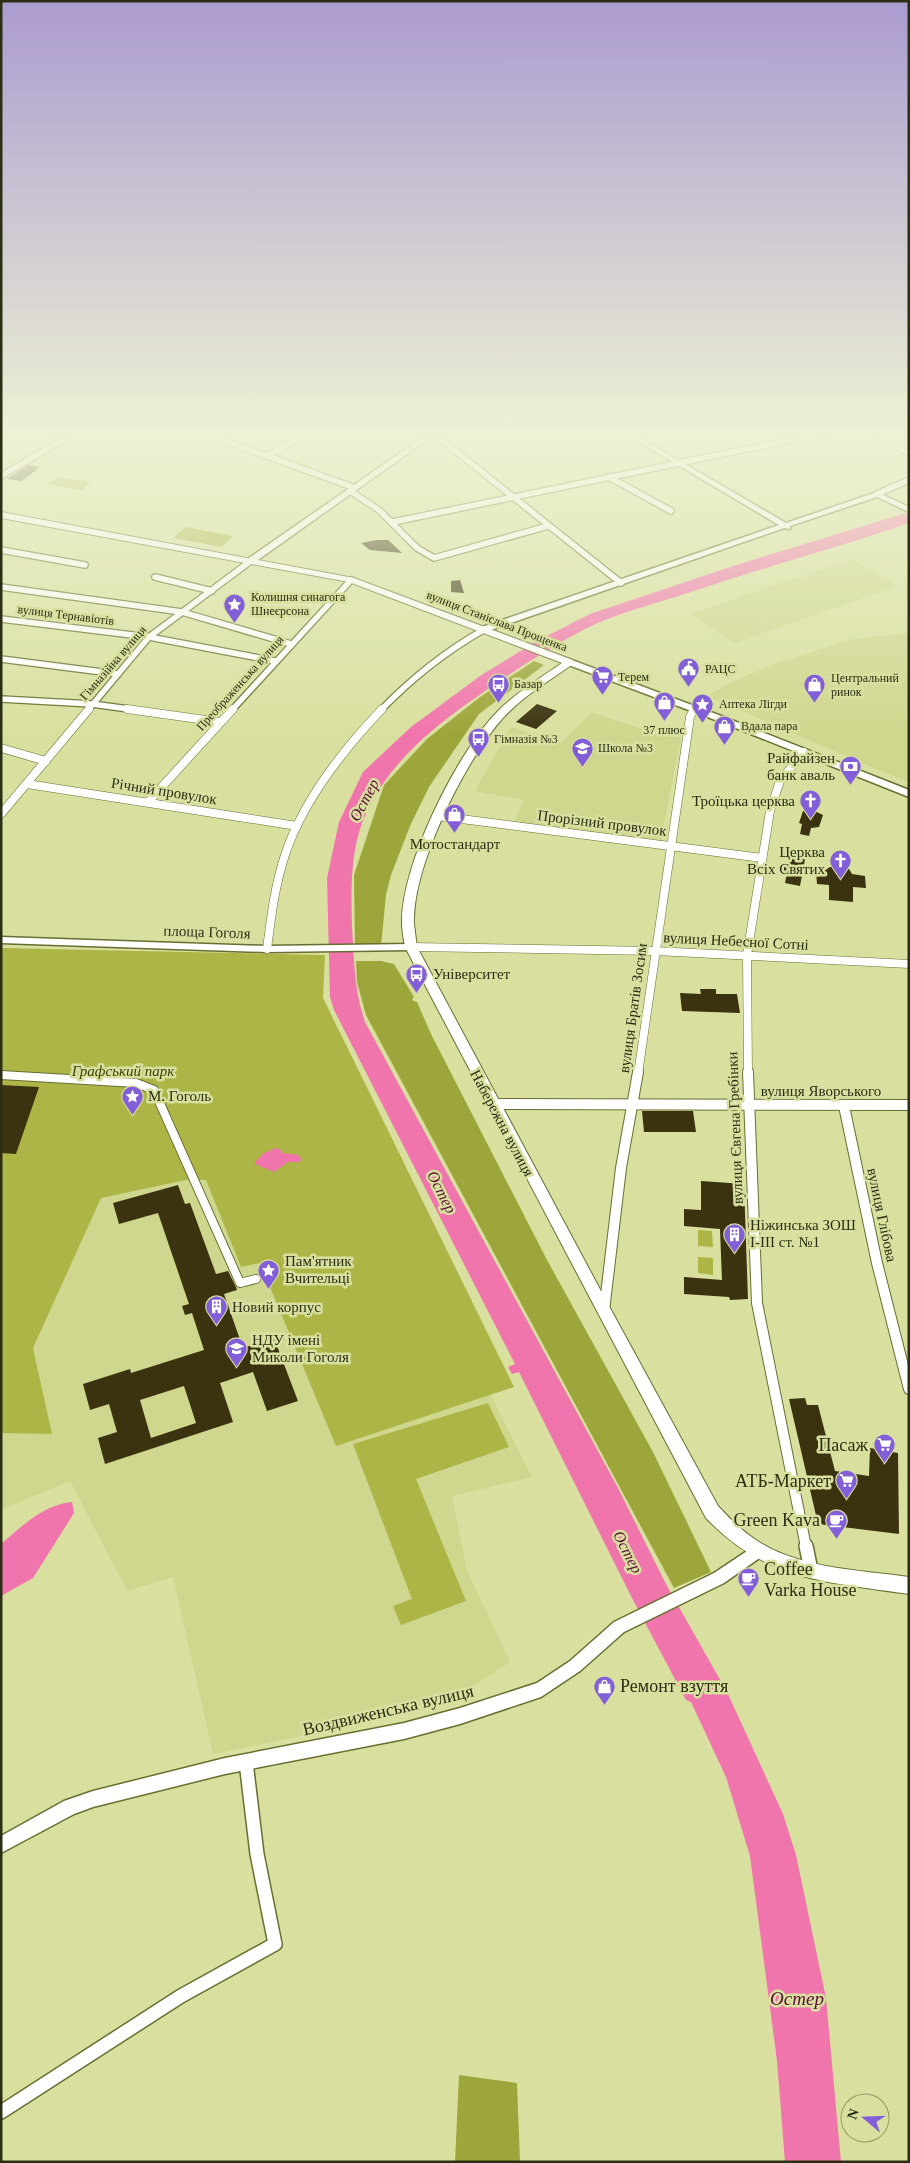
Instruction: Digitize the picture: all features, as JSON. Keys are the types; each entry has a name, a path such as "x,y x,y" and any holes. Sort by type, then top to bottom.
{"main road":[{"name":"вулиця Станіслава Прощенка","path":"90,531 351,580 694,709 909,794"},
{"name":"Набережна вулиця","path":"569,662 523,696 492,724 453,786 438,816 410,898 408,920 411,947 604,1313 712,1512 735,1537 756,1552 792,1566 909,1586"}],"street":[{"name":"Гімназійна вулиця","path":"1,814 149,636 294,531"},
{"path":"401,531 419,550 428,556 441,557 531,531"},
{"path":"554,531 621,582"},
{"path":"267,949 276,885 297,826 349,748 400,690 434,660 485,630 775,531"},
{"path":"1,550 85,565"},
{"path":"155,577 212,591"},
{"name":"Преображенська вулиця","path":"148,802 351,580"},
{"path":"1,587 182,612 291,644"},
{"name":"вулиця Тернавіотів","path":"1,618 149,636 275,661"},
{"path":"1,659 118,674"},
{"path":"1,699 92,704 220,722"},
{"name":"вулиця Братів Зосим","path":"604,1313 621,1168 633,1105 690,717 694,709"},
{"path":"1,748 46,761"},
{"name":"вулиця Євгена Гребінки","path":"804,752 778,786 770,810 747,955 746,1018 757,1303 811,1570"},
{"name":"Річний провулок","path":"27,784 297,826"},
{"name":"Прорізний провулок","path":"438,816 762,858"},
{"name":"площа Гоголя","path":"1,940 267,949 411,947"},
{"name":"вулиця Небесної Сотні","path":"411,947 655,951 909,964"},
{"path":"1,1075 136,1083 154,1090 240,1283 256,1279"},
{"name":"вулиця Яворського","path":"493,1104 909,1105"},
{"name":"вулиця Глібова","path":"844,1106 877,1263 909,1389"},
{"name":"Воздвиженська вулиця","path":"1,1845 70,1807 128,1790 246,1762 404,1731 460,1716 541,1689 575,1666 619,1627 719,1578 756,1552"},
{"path":"1,2112 181,1996 275,1944 257,1854 246,1762"}],"shaded area":[{"path":"852,559 898,586 734,643 690,614"},
{"name":"Центральний ринок","path":"909,633 909,783 707,696 732,682 773,664 853,639"},
{"path":"534,661 544,665 479,714 429,787 410,826 391,875 386,895 381,946 355,945 354,875 384,785 427,739 480,697"},
{"name":"Школа №3","path":"592,712 656,734 681,738 661,840 514,822 524,800 475,791 511,727 561,743"},
{"path":"356,961 381,961 394,964 414,997 412,1000 417,1002 432,1036 547,1260 653,1452 711,1572 674,1588 366,1015 357,982"},
{"name":"НДУ імені Миколи Гоголя","path":"1,1023 488,1389 532,1477 452,1496 467,1570 510,1662 457,1696 355,1725 213,1754 173,1577 127,1591 70,1481 1,1510"},
{"path":"459,2075 517,2083 520,2162 455,2162"}],"green space":[{"path":"181,531 207,531 233,536 222,547 173,538"},
{"name":"Графський парк","path":"1,948 325,955 323,998 514,1387 336,1446 260,1263 241,1267 206,1180 186,1180 101,1198 33,1348 52,1434 1,1433"},
{"path":"698,1230 712,1231 713,1247 698,1246"},
{"path":"698,1257 713,1258 713,1275 698,1273"},
{"path":"488,1403 509,1447 416,1479 466,1601 401,1625 393,1606 412,1599 353,1444"}],"water":[{"name":"Остер","path":"847,531 885,531 642,607 597,623 524,665 468,703 423,738 397,765 386,780 375,796 361,827 354,855 352,883 354,962 361,1010 365,1022 618,1488 667,1586 727,1692 783,1814 796,1855 826,1998 841,2162 785,2162 777,2061 750,1856 726,1777 691,1702 686,1700 633,1600 519,1372 512,1374 508,1367 515,1364 334,1010 330,997 327,878 339,822 363,772 411,727 480,676 535,642 590,614 733,566"},
{"path":"276,1148 281,1150 282,1153 298,1155 301,1158 300,1162 288,1162 274,1172 255,1164 264,1153"},
{"path":"72,1502 74,1513 33,1578 1,1596 1,1544 42,1512 61,1504"}],"building":[{"path":"388,540 402,553 370,550 361,543"},
{"path":"460,580 464,593 451,592 451,581"},
{"path":"537,704 557,711 536,729 516,722"},
{"name":"Троїцька церква","path":"808,808 823,815 819,827 811,828 809,836 800,834 802,824 799,823 803,811"},
{"path":"793,857 805,859 800,886 785,883 787,873 783,869 784,864"},
{"name":"Церква Всіх Святих","path":"840,866 849,869 852,874 865,876 866,888 853,887 853,902 829,900 829,885 817,884 816,871 824,871 830,867"},
{"path":"700,989 716,989 716,994 737,994 740,1013 682,1011 680,993 701,994"},
{"path":"1,1085 39,1087 16,1154 1,1153"},
{"path":"642,1111 693,1111 696,1132 644,1132"},
{"name":"Ніжинська ЗОШ І-ІІІ ст. №1","path":"701,1181 744,1184 748,1299 730,1300 729,1297 684,1294 684,1277 722,1280 720,1229 684,1226 684,1209 701,1210"},
{"name":"Новий корпус","path":"178,1185 185,1204 190,1203 216,1274 228,1271 236,1287 237,1290 224,1294 243,1348 274,1338 298,1401 267,1411 253,1372 220,1383 233,1422 105,1464 98,1438 117,1432 109,1404 90,1410 83,1384 130,1369 131,1373 204,1350 192,1313 185,1315 182,1306 189,1304 158,1213 119,1224 113,1203","holes":["184,1386 196,1423 151,1438 140,1400"]},
{"name":"Пасаж","path":"805,1398 807,1405 818,1405 835,1471 869,1476 870,1448 898,1453 899,1534 818,1524 789,1399"}],"place":[{"name":"Колишня синагога Шнеєрсона","path":"235,623"},
{"name":"РАЦС","path":"689,688"},
{"name":"Терем","path":"602,696"},
{"name":"Базар","path":"498,703"},
{"name":"Центральний ринок","path":"815,704"},
{"name":"37 плюс","path":"664,722"},
{"name":"Аптека Лігди","path":"703,723"},
{"name":"Вдала пара","path":"725,745"},
{"name":"Гімназія №3","path":"478,758"},
{"name":"Школа №3","path":"582,767"},
{"name":"Райфайзен банк аваль","path":"851,786"},
{"name":"Троїцька церква","path":"811,820"},
{"name":"Мотостандарт","path":"455,834"},
{"name":"Церква Всіх Святих","path":"841,880"},
{"name":"Університет","path":"417,993"},
{"name":"М. Гоголь","path":"132,1115"},
{"name":"Ніжинська ЗОШ І-ІІІ ст. №1","path":"734,1253"},
{"name":"Пам'ятник Вчительці","path":"269,1289"},
{"name":"Новий корпус","path":"216,1326"},
{"name":"НДУ імені Миколи Гоголя","path":"236,1368"},
{"name":"Пасаж","path":"884,1464"},
{"name":"АТБ-Маркет","path":"847,1500"},
{"name":"Green Kava","path":"836,1539"},
{"name":"Coffee Varka House","path":"748,1598"},
{"name":"Ремонт взуття","path":"604,1705"}]}
